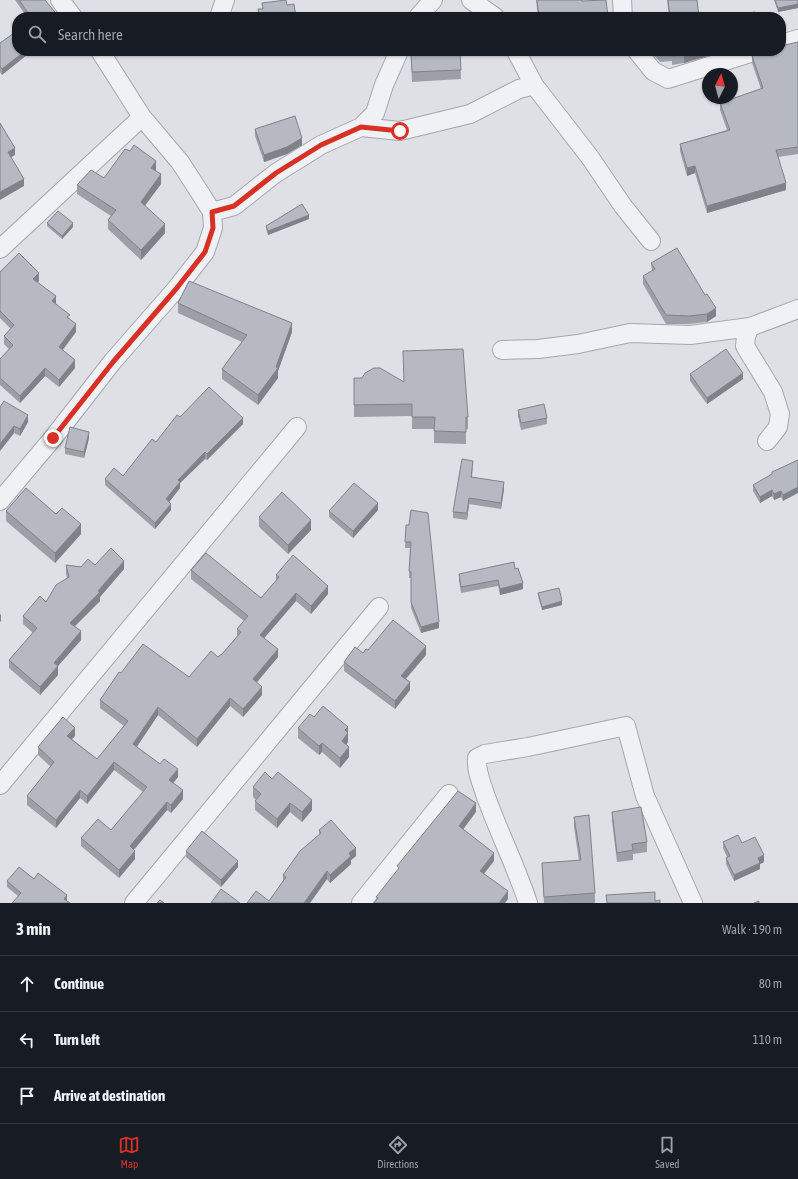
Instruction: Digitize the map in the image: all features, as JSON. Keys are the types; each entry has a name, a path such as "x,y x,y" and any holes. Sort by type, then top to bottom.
{"street":[{"path":"60,0 69,12"},
{"path":"221,12 225,0"},
{"path":"422,12 432,0"},
{"path":"471,0 488,12"},
{"path":"622,0 623,12"},
{"path":"786,43 798,39"},
{"path":"0,501 205,252 213,228 212,212 180,162 142,117 103,56"},
{"path":"212,212 234,206 276,173 314,149 361,127 375,113 384,85 397,56"},
{"path":"519,56 534,85 590,156 623,206 651,241"},
{"path":"641,56 653,71 668,78 741,56"},
{"path":"361,127 400,131 470,114 519,89 534,85"},
{"path":"0,248 142,117"},
{"path":"502,350 538,349 578,344 630,333 690,335 750,327 798,309"},
{"path":"750,327 746,336 745,346 773,392 780,414 778,427 767,441"},
{"path":"0,785 297,427"},
{"path":"134,903 379,607"},
{"path":"528,903 520,879 476,769 477,758 485,754 528,747 626,726 645,796 693,903"},
{"path":"361,903 450,794"}],"building":[{"path":"19,0 45,0 55,12 27,12"},
{"path":"286,0 287,5 294,4 295,12 258,12 258,9 263,9 262,3"},
{"path":"537,0 606,0 607,12 538,12"},
{"path":"668,0 697,0 698,12 669,12"},
{"path":"775,0 798,0 798,4 778,8"},
{"path":"12,35 12,56 19,56 2,69 0,66 0,43"},
{"path":"798,42 798,147 776,150 786,183 707,206 695,166 687,168 680,144 730,130 720,104 738,104 738,97 763,88 752,56 786,56 786,45"},
{"path":"411,56 460,56 461,70 412,72"},
{"path":"295,116 302,138 287,147 264,155 255,129"},
{"path":"0,123 15,148 8,152 24,179 0,192"},
{"path":"134,145 156,161 151,168 161,174 141,202 165,224 141,250 108,220 116,210 77,185 91,170 104,178 125,149 130,151"},
{"path":"302,204 309,215 268,231 266,226"},
{"path":"58,211 73,223 62,236 47,223"},
{"path":"677,248 705,295 707,294 716,308 707,314 689,316 666,315 643,276 655,269 651,263"},
{"path":"19,253 39,273 33,279 56,296 52,301 70,315 67,317 76,324 59,347 75,360 59,380 45,368 20,396 0,378 0,359 13,345 4,336 14,325 0,311 0,272"},
{"path":"189,281 292,323 276,367 278,368 258,395 222,369 247,335 178,303"},
{"path":"463,349 468,417 466,417 466,432 434,431 435,417 412,417 412,404 354,405 354,378 362,378 365,373 374,368 380,368 404,382 403,351"},
{"path":"726,349 743,373 707,398 690,374"},
{"path":"209,387 243,418 207,454 205,452 178,480 180,482 166,499 171,504 155,523 105,479 114,468 123,476 152,439 156,442 177,415 180,417"},
{"path":"4,401 28,415 20,429 14,426 0,444 0,407"},
{"path":"544,404 547,418 521,423 518,410"},
{"path":"70,427 89,432 84,452 65,448"},
{"path":"462,459 473,461 471,477 504,482 501,503 469,498 467,513 453,512"},
{"path":"798,460 798,487 783,495 781,491 774,494 772,490 760,497 753,485 772,474 772,472"},
{"path":"354,483 378,503 353,531 329,511"},
{"path":"26,488 56,514 62,508 81,524 55,553 6,511"},
{"path":"282,492 311,520 288,545 259,517"},
{"path":"411,510 428,513 439,622 421,627 411,602 411,572 409,571 411,542 405,542 406,525 409,525"},
{"path":"111,548 124,561 98,591 100,592 70,623 81,631 54,663 58,666 40,687 9,660 37,628 23,616 40,596 46,602 56,585 69,577 66,565 81,567 88,559 95,565"},
{"path":"206,553 261,598 279,577 276,575 293,555 328,586 311,606 296,593 260,635 278,649 253,679 262,687 243,709 230,698 197,739 158,707 133,744 160,764 164,759 178,769 169,780 183,790 171,805 167,802 130,846 135,851 119,870 81,838 98,819 111,830 147,787 114,762 87,796 80,790 56,820 27,796 54,762 38,747 63,717 75,728 67,736 97,759 128,721 100,700 119,672 121,673 143,644 189,677 211,651 218,657 223,653 241,632 237,629 248,616 191,570"},
{"path":"514,562 515,569 518,568 523,583 500,589 498,580 461,587 459,574"},
{"path":"559,588 562,601 542,607 538,593"},
{"path":"393,620 426,646 401,676 410,682 395,701 344,662 355,647 363,653 366,649 368,650"},
{"path":"323,706 348,727 345,730 348,733 342,741 349,747 340,758 322,743 319,746 298,728 310,714 314,717"},
{"path":"265,772 272,779 278,772 312,800 302,812 290,803 277,819 255,801 261,794 253,787"},
{"path":"458,791 476,803 459,826 494,853 480,871 508,891 499,903 374,903 378,898 376,897 399,868 397,866"},
{"path":"641,807 647,842 632,844 633,850 617,853 612,812"},
{"path":"589,815 595,893 544,897 542,863 581,860 574,817"},
{"path":"331,820 356,848 349,853 351,856 330,875 327,871 304,903 247,903 256,891 269,901 286,877 283,875 300,851 321,833 319,830"},
{"path":"202,831 238,861 221,880 186,851"},
{"path":"738,835 742,843 755,837 764,855 758,858 760,863 734,875 726,858 730,856 723,842"},
{"path":"19,867 34,879 38,873 67,895 64,899 70,903 12,903 21,893 7,881"},
{"path":"221,889 240,903 211,903"},
{"path":"655,892 655,901 660,900 660,903 607,903 606,895"},
{"path":"160,900 164,903 157,903"}],"route":[{"path":"53,438 113,362 176,289 205,252 213,228 212,212 234,206 276,173 321,145 361,127 400,131"}]}
